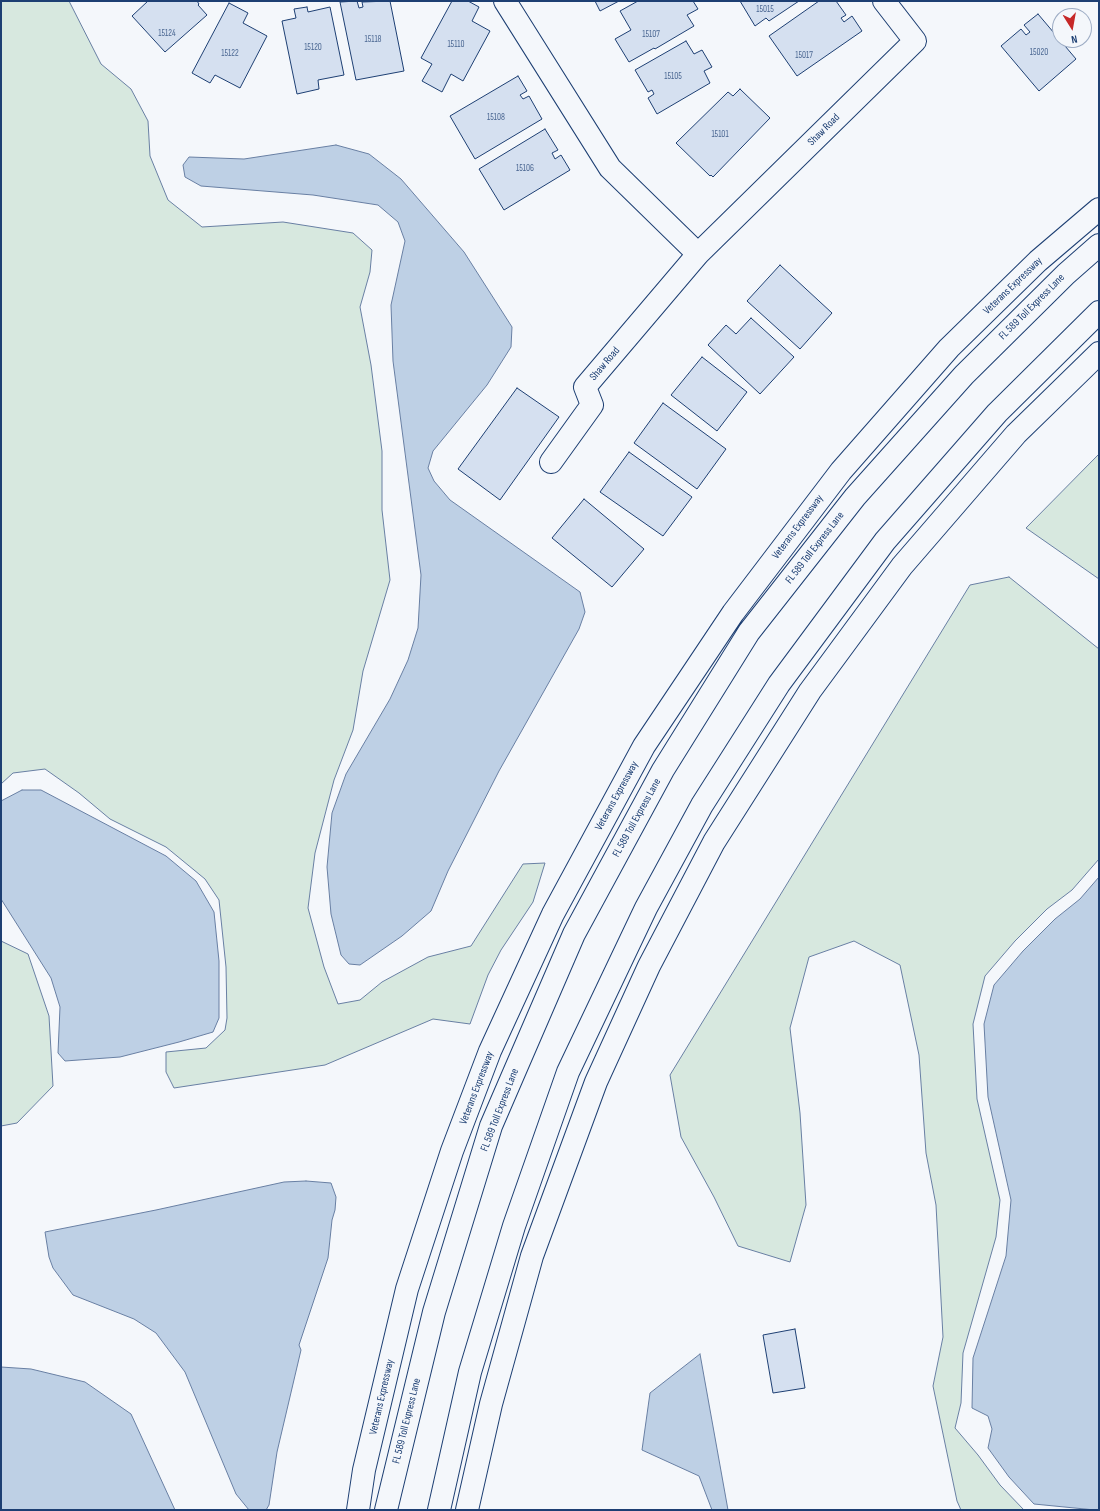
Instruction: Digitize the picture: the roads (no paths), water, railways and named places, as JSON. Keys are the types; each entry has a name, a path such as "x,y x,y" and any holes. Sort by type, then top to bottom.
{"main road":[{"path":"505,1 610,168 698,254"},
{"name":"Shaw Road","path":"551,462 592,405 585,387 698,254 914,41 884,1"},
{"name":"Veterans Expressway","path":"358,1510 366,1463 408,1289 452,1151 490,1051 553,914 644,746 733,613 841,471 949,348 1038,261 1099,209"},
{"name":"FL 589 Toll Express Lane","path":"386,1510 434,1312 491,1126 574,934 663,770 749,632 855,498 964,375 1066,274 1099,244"},
{"path":"439,1510 470,1372 514,1226 568,1072 646,908 702,806 779,684 885,541 996,414 1099,312"},
{"path":"467,1510 491,1404 532,1256 596,1082 649,966 714,842 810,692 902,566 1016,434 1099,353"}],"water":[{"path":"336,145 369,154 401,179 464,252 512,327 511,347 487,385 433,451 428,468 434,481 450,500 580,592 585,612 579,629 499,771 448,871 431,911 402,936 360,965 349,964 341,955 331,914 327,867 332,813 346,774 390,699 408,660 418,628 421,575 393,361 391,305 405,241 398,222 378,205 313,195 201,186 185,177 183,165 189,157 244,159"},
{"path":"22,790 41,790 166,856 196,881 214,912 219,961 219,1018 213,1032 120,1057 65,1061 58,1053 60,1007 51,978 1,899 1,801"},
{"path":"1099,877 1099,1510 1095,1510 1034,1504 1009,1477 988,1448 992,1429 988,1416 972,1408 973,1358 1006,1256 1011,1200 988,1097 984,1024 994,985 1023,951 1055,919 1080,899"},
{"path":"306,1181 331,1183 336,1197 328,1258 299,1345 301,1350 277,1452 269,1505 266,1510 249,1510 236,1494 185,1372 156,1333 134,1319 73,1295 53,1268 49,1257 45,1232 284,1182"},
{"path":"700,1354 728,1510 712,1510 699,1476 642,1450 650,1393"},
{"path":"1,1367 31,1369 85,1382 131,1414 175,1510 1,1510"}]}
